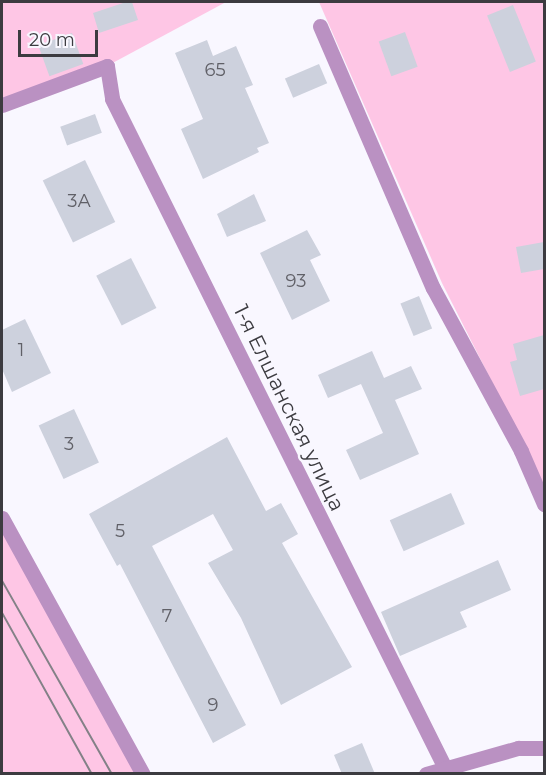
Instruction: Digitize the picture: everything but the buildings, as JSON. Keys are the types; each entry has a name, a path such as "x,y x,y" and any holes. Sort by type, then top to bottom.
{"street":[{"path":"320,26 433,288 521,451 544,504"},
{"name":"1-я Елшанская улица","path":"2,105 107,66 112,99 444,766"},
{"path":"2,518 143,774"},
{"path":"426,774 444,766 518,748 544,748"}],"shaded area":[{"path":"2,2 226,2 107,66 2,105"},
{"path":"319,2 544,2 544,485 442,283"},
{"path":"2,530 137,773 2,773"}],"tram line":[{"path":"2,580 112,774"},
{"path":"2,612 92,774"}]}
